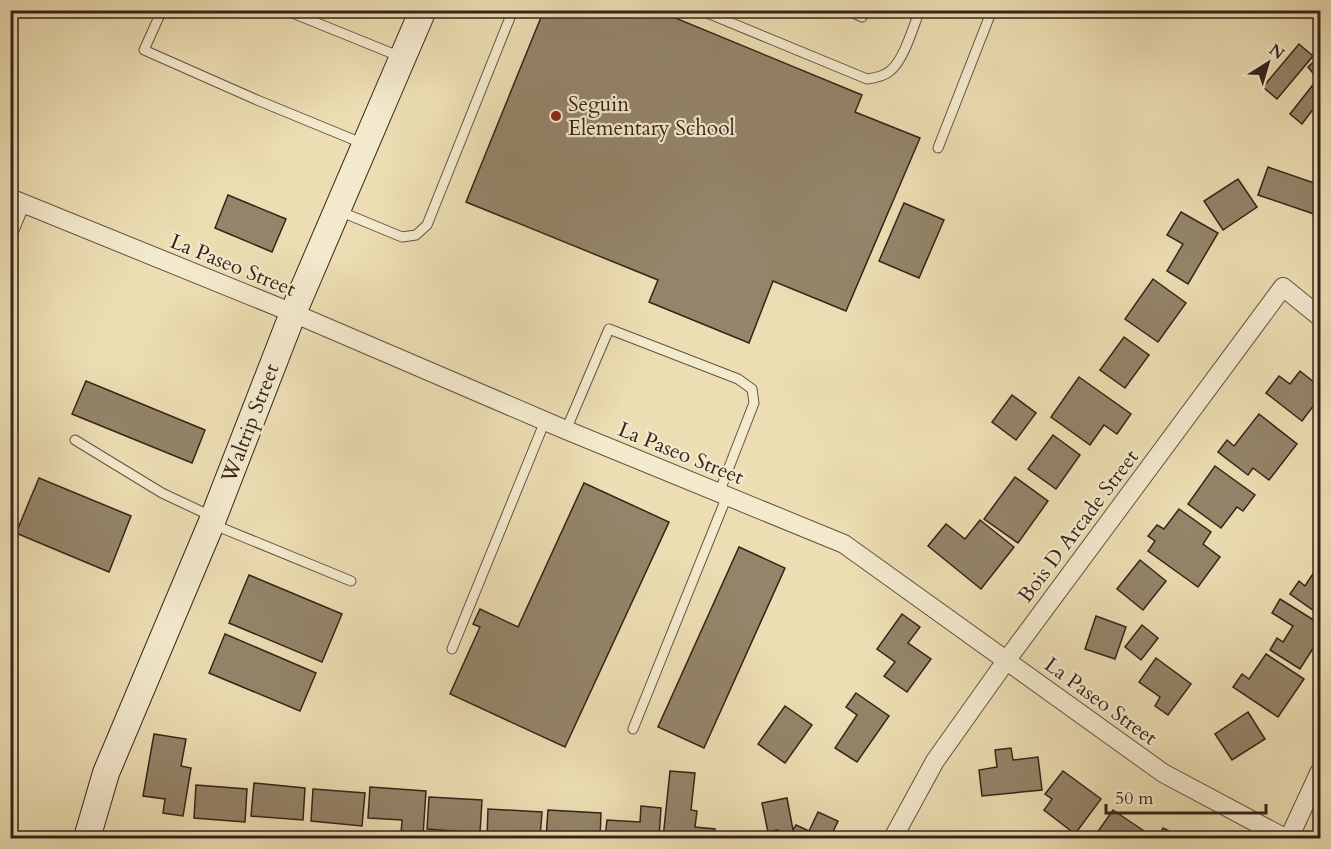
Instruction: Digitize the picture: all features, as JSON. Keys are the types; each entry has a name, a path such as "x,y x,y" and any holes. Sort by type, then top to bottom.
{"street":[{"name":"Waltrip Street","path":"87,838 106,773 212,521 293,314 423,10"},
{"name":"La Paseo Street","path":"18,201 843,544 1163,773 1287,838"},
{"name":"Bois D Arcade Street","path":"893,838 935,761 1006,661 1283,287 1320,317"},
{"path":"1287,838 1320,771"}],"lane":[{"path":"162,10 144,50 366,145"},
{"path":"285,10 404,58"},
{"path":"338,211 402,237 416,235 427,225 513,10"},
{"path":"700,10 867,79 890,72 899,61 920,10"},
{"path":"847,10 862,17 864,10"},
{"path":"938,148 992,10"},
{"path":"10,240 18,201"},
{"path":"566,430 609,329 738,379 752,389 754,403 723,494 633,729"},
{"path":"452,649 545,421"},
{"path":"75,440 212,521 351,581"}],"building":[{"path":"544,10 656,10 862,95 855,112 920,138 846,311 773,281 749,343 649,302 658,280 466,202"},
{"path":"1299,44 1313,56 1277,99 1263,87"},
{"path":"1320,56 1320,73 1316,77 1308,67"},
{"path":"1320,76 1320,113 1314,108 1302,124 1290,114"},
{"path":"1268,167 1320,185 1320,196 1314,214 1258,195"},
{"path":"1238,179 1257,207 1223,230 1204,201"},
{"path":"228,195 286,219 272,252 215,228"},
{"path":"904,203 944,220 919,278 879,261"},
{"path":"1181,212 1218,233 1188,284 1167,271 1183,244 1167,235"},
{"path":"1153,279 1186,303 1158,342 1125,319"},
{"path":"1124,337 1149,355 1125,388 1100,370"},
{"path":"1300,371 1320,387 1320,397 1302,421 1266,393 1279,376 1290,384"},
{"path":"1079,377 1131,414 1117,434 1104,425 1090,445 1051,417"},
{"path":"86,381 205,430 192,463 72,414"},
{"path":"1012,395 1036,413 1016,440 992,422"},
{"path":"1259,414 1297,444 1269,480 1253,468 1248,475 1218,452 1227,440 1234,446"},
{"path":"1053,435 1080,455 1056,489 1028,469"},
{"path":"1215,466 1255,495 1243,511 1237,507 1221,528 1188,504"},
{"path":"1015,477 1048,501 1018,543 984,519"},
{"path":"39,478 131,516 109,572 16,533"},
{"path":"584,483 669,522 565,747 450,694 480,627 473,624 480,609 518,627"},
{"path":"1179,509 1211,532 1203,544 1220,557 1198,587 1148,551 1155,541 1148,536 1157,525 1164,529"},
{"path":"980,520 1014,547 981,589 928,546 946,524 965,539"},
{"path":"739,547 785,568 704,748 658,727"},
{"path":"1140,560 1166,581 1143,610 1117,589"},
{"path":"1320,563 1320,615 1290,594 1299,581 1305,586"},
{"path":"249,575 342,614 322,662 229,623"},
{"path":"1280,599 1320,624 1320,644 1317,642 1300,669 1270,650 1277,638 1283,642 1293,626 1272,613"},
{"path":"902,614 920,627 908,643 931,659 907,692 884,676 895,662 877,649"},
{"path":"1096,616 1126,627 1115,659 1085,649"},
{"path":"1142,625 1158,638 1141,660 1125,647"},
{"path":"225,634 316,673 300,711 209,673"},
{"path":"1266,654 1304,679 1278,717 1233,687 1242,674 1249,679"},
{"path":"1156,658 1191,684 1168,715 1155,706 1160,697 1139,682"},
{"path":"856,693 889,716 857,762 835,748 857,715 846,707"},
{"path":"785,706 812,725 785,763 758,744"},
{"path":"1248,712 1265,739 1232,760 1215,734"},
{"path":"154,734 186,739 181,766 191,768 183,816 163,813 165,799 143,796"},
{"path":"1011,748 1013,760 1038,757 1042,790 982,796 979,770 997,767 995,750"},
{"path":"670,771 695,773 691,810 697,811 695,827 715,829 714,838 663,838"},
{"path":"1063,771 1101,799 1075,834 1044,810 1052,799 1045,794"},
{"path":"254,783 305,788 303,820 251,816"},
{"path":"196,785 247,789 245,822 194,818"},
{"path":"370,787 426,791 423,836 401,834 402,820 368,818"},
{"path":"313,789 365,793 362,826 311,821"},
{"path":"429,797 482,800 480,833 427,829"},
{"path":"787,798 793,830 796,825 809,831 818,812 838,821 830,838 780,838 778,830 768,832 762,803"},
{"path":"641,806 661,808 659,838 605,838 607,820 640,822"},
{"path":"488,809 542,812 540,838 487,838"},
{"path":"548,810 601,813 600,838 546,838"},
{"path":"1113,810 1150,835 1147,838 1094,837"},
{"path":"1163,828 1183,838 1158,838"}],"place":[{"name":"Seguin Elementary School","path":"556,116"}]}
